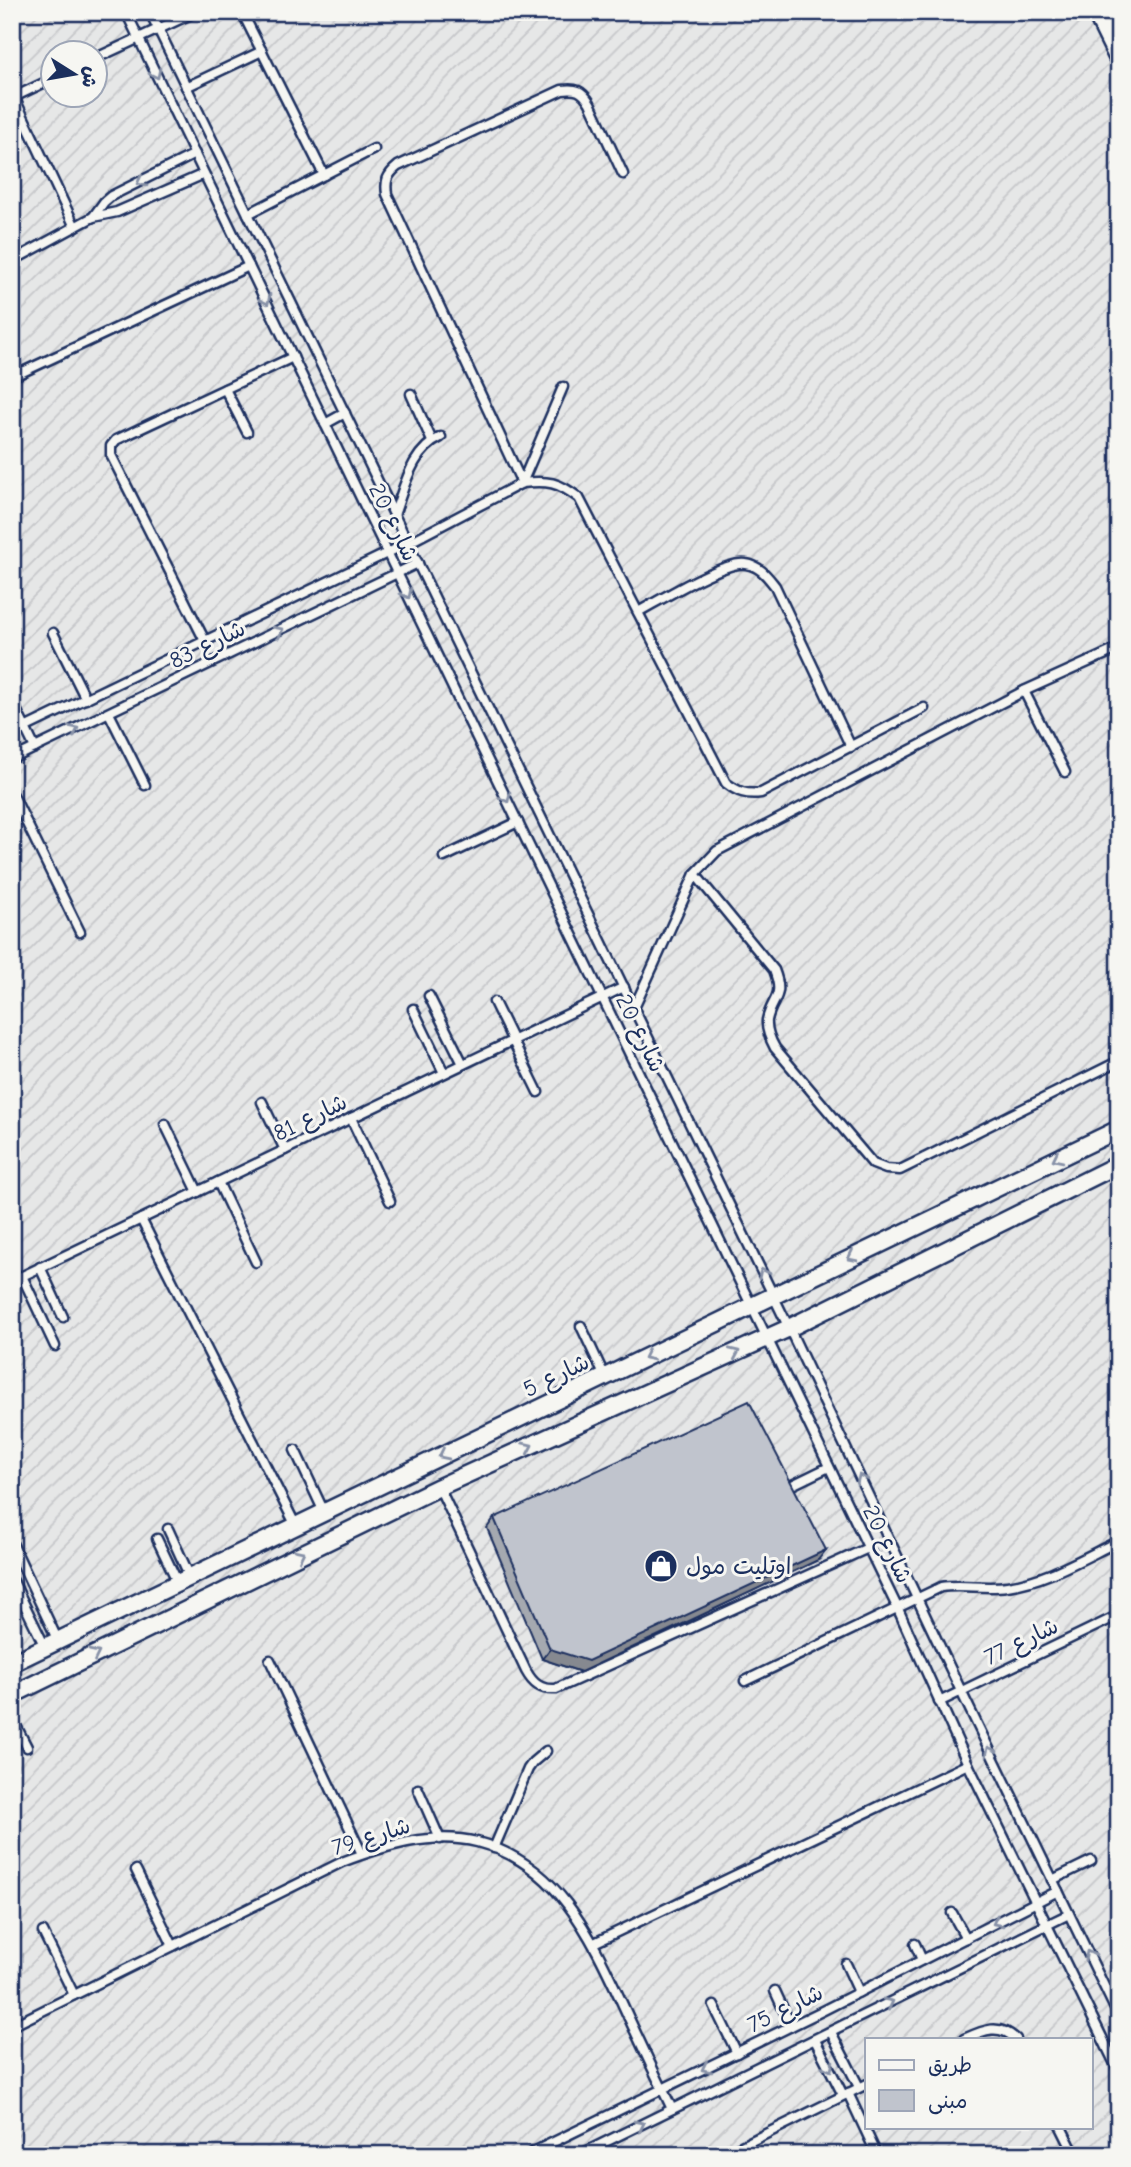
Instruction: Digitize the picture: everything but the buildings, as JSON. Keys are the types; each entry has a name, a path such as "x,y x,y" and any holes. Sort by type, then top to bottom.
{"street":[{"path":"1095,12 1119,61"},
{"name":"شارع 5","path":"12,1663 1119,1129"},
{"path":"12,1695 439,1487 789,1328 1119,1164"},
{"path":"51,1644 64,1669"}],"lane":[{"name":"شارع 20","path":"126,12 830,1467 968,1764 1119,2072"},
{"name":"شارع 20","path":"150,12 789,1328 1119,2017"},
{"path":"108,53 195,12"},
{"path":"242,12 324,175"},
{"path":"186,87 262,51"},
{"path":"38,85 13,97 75,227"},
{"path":"522,483 387,194 389,173 398,166 562,90 573,88 584,93 590,103 623,174"},
{"path":"248,214 374,149"},
{"path":"93,217 111,196 195,155"},
{"path":"12,261 93,217 117,212 204,174"},
{"path":"12,377 249,266"},
{"path":"205,641 111,455 111,446 116,440 293,357"},
{"path":"522,483 563,387"},
{"path":"225,389 247,432"},
{"path":"411,394 432,441"},
{"path":"325,424 345,413"},
{"path":"394,515 416,457 432,441 441,437"},
{"path":"522,483 543,480 563,486 579,498 726,783 736,791 761,793 924,708"},
{"name":"شارع 83","path":"12,734 408,543 522,483"},
{"name":"شارع 83","path":"12,759 418,563"},
{"path":"638,612 726,566 745,564 763,571 775,586 851,747"},
{"path":"53,633 86,699"},
{"path":"634,1008 695,874 717,851 1024,691 1119,648"},
{"path":"1024,691 1065,772"},
{"path":"12,701 35,748"},
{"path":"109,713 145,785"},
{"path":"12,793 80,932"},
{"path":"444,857 518,822"},
{"path":"695,874 774,970 779,982 778,995 767,1020 768,1035 775,1048 873,1164 900,1170 1119,1061"},
{"name":"شارع 81","path":"12,1281 624,987"},
{"path":"429,996 463,1064"},
{"path":"494,1002 538,1092"},
{"path":"413,1009 444,1073"},
{"path":"262,1101 285,1150"},
{"path":"351,1118 390,1201"},
{"path":"164,1124 198,1192"},
{"path":"218,1182 256,1262"},
{"path":"141,1219 296,1526"},
{"path":"40,1267 63,1317"},
{"path":"22,1276 55,1346"},
{"path":"581,1326 605,1377"},
{"path":"295,1450 324,1512"},
{"path":"790,1486 830,1467"},
{"path":"439,1487 526,1671 535,1684 548,1689 556,1689 868,1548"},
{"path":"168,1529 184,1580"},
{"path":"157,1539 184,1580"},
{"path":"746,1681 941,1587 987,1588 1030,1581 1119,1541"},
{"path":"12,1543 51,1644"},
{"path":"12,1579 51,1644"},
{"name":"شارع 77","path":"939,1702 1119,1615"},
{"path":"270,1660 362,1854"},
{"path":"12,1718 27,1747"},
{"path":"494,1848 528,1769 546,1751"},
{"path":"594,1943 968,1764"},
{"path":"418,1789 440,1839"},
{"name":"شارع 79","path":"12,2026 362,1854 400,1843 440,1839 477,1842 527,1865 548,1881 573,1910 594,1943 671,2109"},
{"path":"1052,1880 1091,1861"},
{"path":"136,1870 173,1946"},
{"name":"شارع 75","path":"527,2155 792,2026 1058,1891"},
{"path":"952,1913 966,1938"},
{"name":"شارع 75","path":"579,2155 1069,1914"},
{"path":"43,1932 74,1995"},
{"path":"915,1944 922,1960"},
{"path":"846,1964 859,1992"},
{"path":"775,1991 792,2026"},
{"path":"714,2006 737,2053"},
{"path":"967,2038 991,2029 1009,2033 1015,2038"},
{"path":"723,2155 863,2085 831,2032"},
{"path":"815,2040 877,2155"},
{"path":"1062,2128 1075,2155"},
{"path":"545,2146 549,2155"}],"shaded area":[{"path":"12,12 1119,12 1119,2155 12,2155"}],"place":[{"name":"اوتليت مول","path":"661,1566"}]}
